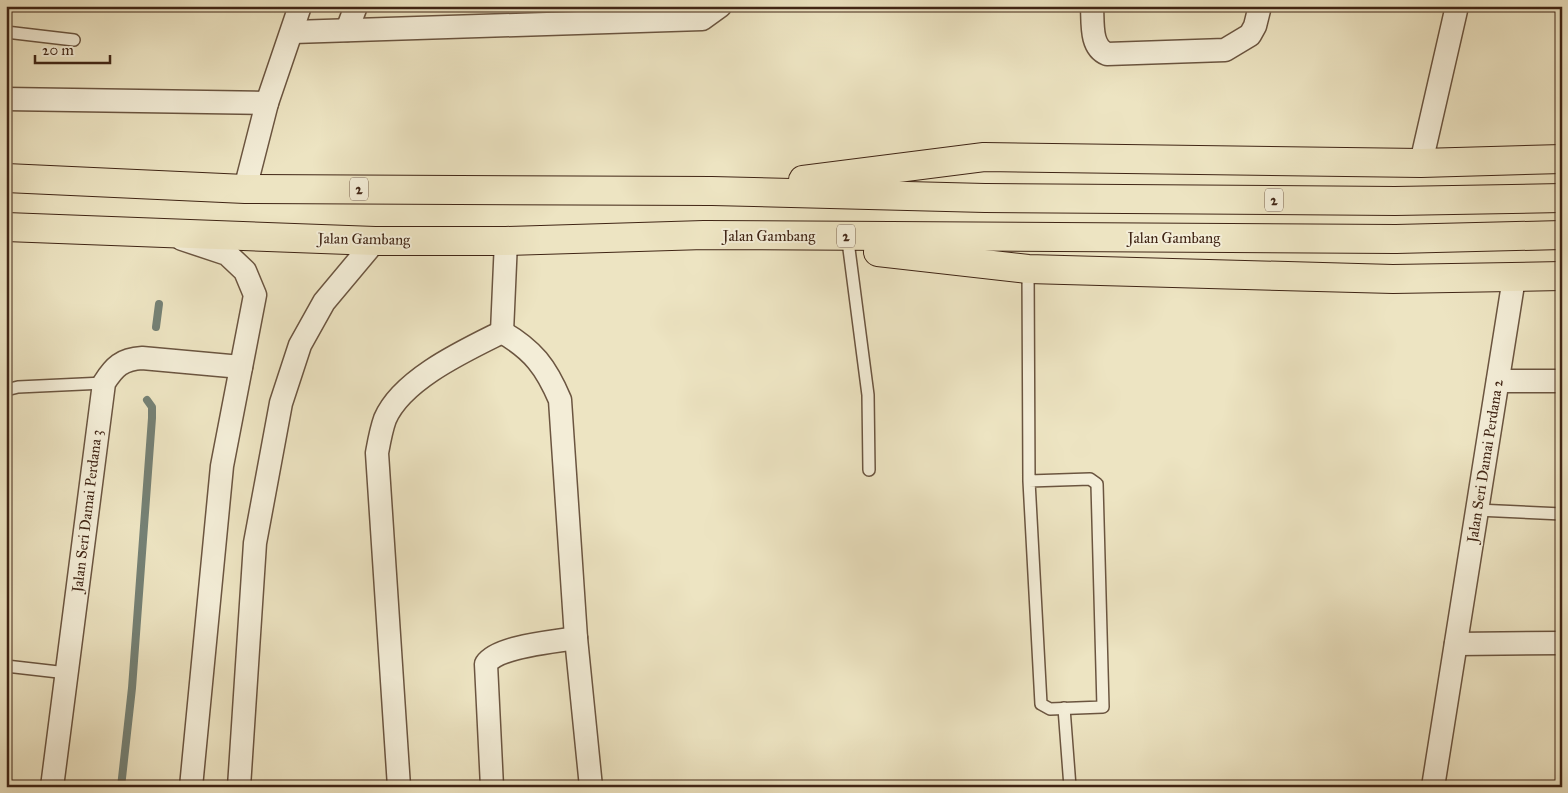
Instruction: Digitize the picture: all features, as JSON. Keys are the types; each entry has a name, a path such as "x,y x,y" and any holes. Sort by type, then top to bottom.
{"highway":[{"path":"712,191 984,157 1421,163 1562,159"},
{"name":"2","path":"6,178 245,189 712,191 985,198 1395,201 1562,198"},
{"name":"Jalan Gambang","path":"6,227 375,241 506,241 704,235 1396,239 1562,235"},
{"path":"704,235 1028,269 1393,279 1562,276"}],"street":[{"path":"245,189 267,103 293,32 300,6"},
{"path":"347,30 356,6"},
{"path":"293,32 702,19 720,6"},
{"path":"1092,6 1095,45 1099,51 1107,54 1225,50 1250,35 1260,6"},
{"path":"1421,163 1458,6"},
{"path":"6,99 267,103"},
{"path":"162,232 227,254 245,271 255,295 222,466 191,787"},
{"path":"240,787 255,543 281,403 300,345 320,310 375,241"},
{"path":"502,332 506,241"},
{"name":"Jalan Seri Damai Perdana 2","path":"1433,787 1514,278"},
{"path":"502,332 523,344 538,359 552,379 560,400 576,638 591,787"},
{"path":"399,787 377,453 380,434 386,417 398,400 441,362 502,332"},
{"path":"104,383 113,368 128,359 142,358 241,367"},
{"path":"1498,380 1562,382"},
{"name":"Jalan Seri Damai Perdana 3","path":"52,787 104,383"},
{"path":"492,787 486,664 490,658 502,652 576,638"},
{"path":"1456,644 1562,643"}],"lane":[{"path":"6,32 74,40"},
{"path":"849,249 868,395 869,470"},
{"path":"1028,269 1029,481 1042,704 1050,709 1104,707 1097,484 1090,479 1029,481"},
{"path":"6,390 18,387 104,383"},
{"path":"1477,510 1562,514"},
{"path":"6,666 67,673"},
{"path":"1064,708 1070,787"}],"waterway":[{"path":"156,327 159,304"},
{"path":"121,787 132,688 152,418 152,407 147,400"}]}
